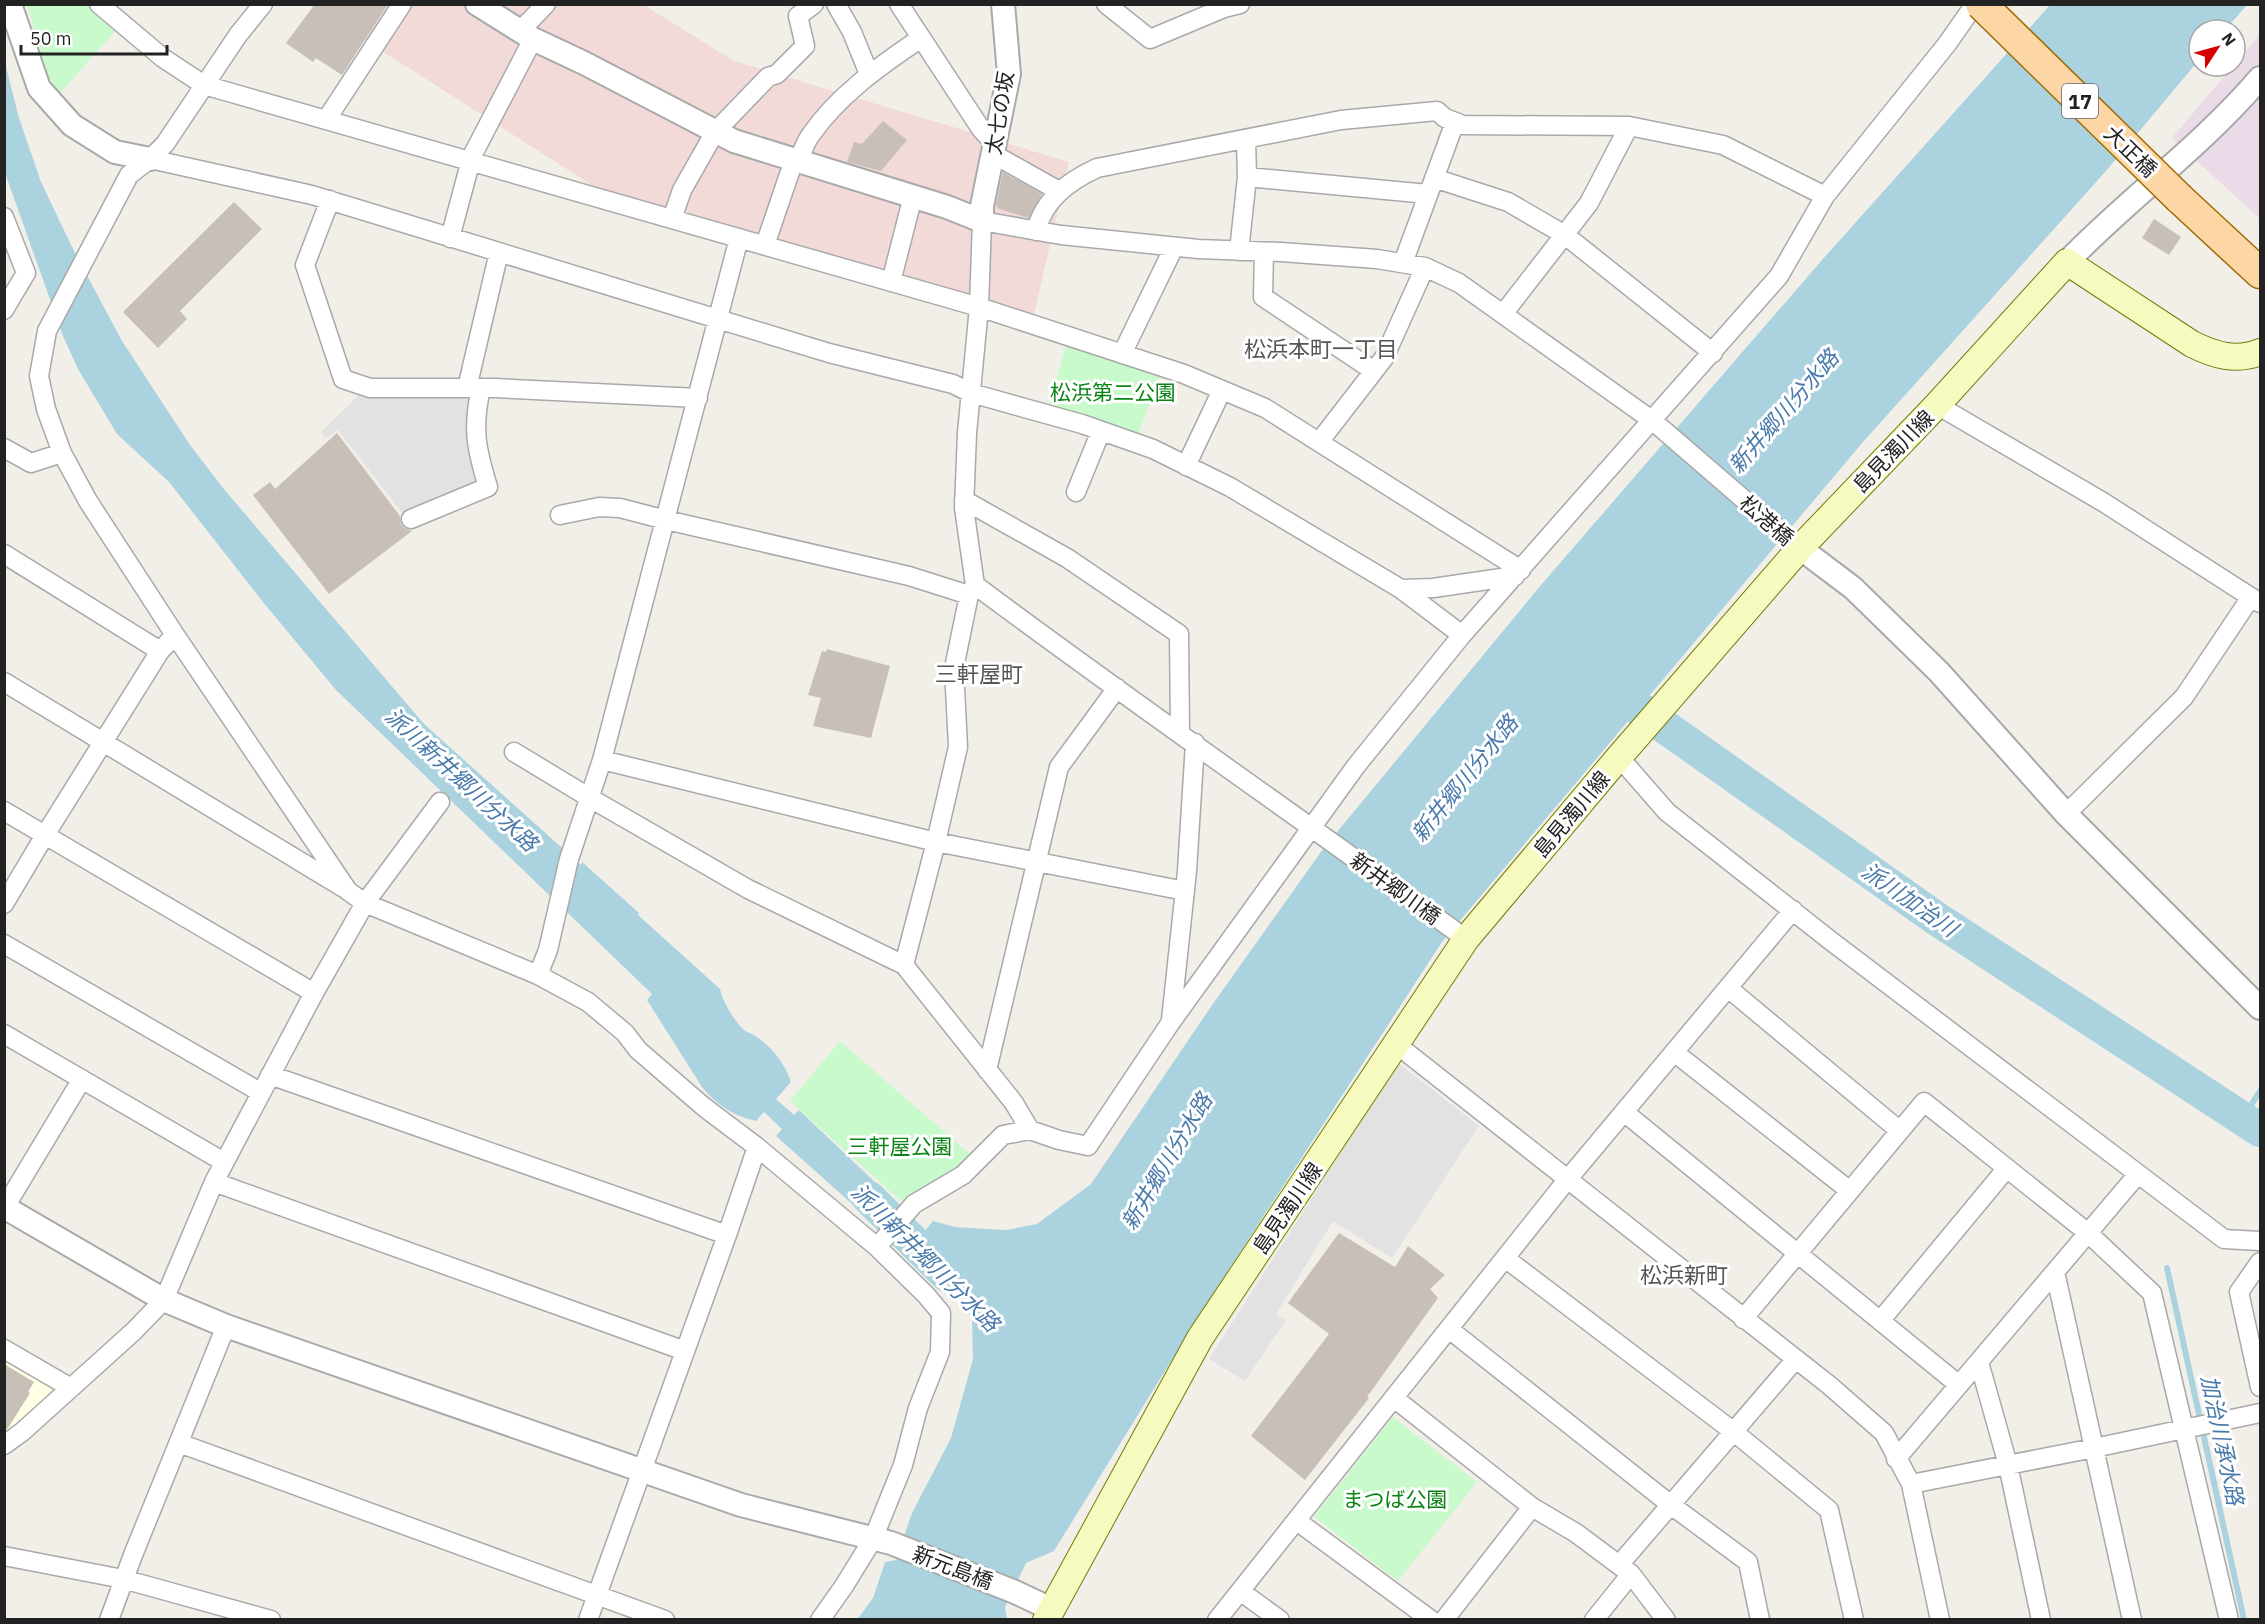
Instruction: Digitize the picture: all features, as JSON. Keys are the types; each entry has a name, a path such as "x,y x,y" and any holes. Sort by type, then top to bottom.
{"main road":[{"name":"大正橋","path":"1981,4 2179,198 2260,273"},
{"path":"2067,262 2192,344 2208,352 2230,357 2244,357 2260,352"},
{"name":"島見濁川線","path":"1048,1614 1200,1338 1396,1044 1457,932 1619,757 1800,548 1937,405 2067,262"}],"street":[{"path":"10,4 39,88 72,125 115,152 330,200 829,353 953,384 971,393 1101,431 1153,449 1230,487 1401,589 1462,635"},
{"path":"99,4 163,58 204,85 979,307 1184,374 1265,408 1518,573"},
{"path":"262,4 238,34 165,144 129,175 101,224 47,331 39,376 46,409 62,453 88,501 175,636 348,891"},
{"path":"326,120 402,4"},
{"path":"477,4 526,35 734,141 913,196 982,221 979,307 964,500 972,590 954,668 958,747 904,965"},
{"path":"450,238 470,161 526,35 546,4"},
{"path":"672,219 682,190 715,132 768,77 777,74 805,46 798,16 814,4"},
{"path":"836,4 852,32 869,74"},
{"path":"899,4 994,149 1059,191"},
{"name":"太七の坂","path":"982,221 982,206 1009,74 1003,4"},
{"path":"1106,4 1150,39 1229,6"},
{"path":"877,1247 914,1204 963,1175 1003,1135 1030,1130 1059,1140 1088,1146 1171,1022 1319,831 1356,766 1462,635 1779,276 1825,196 1947,44 1975,4"},
{"path":"765,246 796,160 810,136 839,102 869,74 921,38"},
{"path":"2067,262 2103,226 2198,142 2260,78"},
{"path":"1036,231 1040,215 1059,191 1079,176 1097,168 1246,141 1341,120 1437,111 1444,118 1463,125 1629,126 1723,145 1825,196"},
{"path":"1403,264 1455,122"},
{"path":"1503,314 1589,203 1629,126"},
{"path":"1239,251 1247,177 1246,141"},
{"path":"1247,177 1431,186 1508,202 1565,235 1713,353"},
{"path":"891,282 913,196"},
{"path":"330,200 305,266 343,380 370,388 474,388 698,398"},
{"path":"4,217 10,243 26,273 4,310"},
{"name":"松港橋","path":"982,221 1036,231 1174,247 1377,259 1425,267 1459,283 1653,421 1800,548"},
{"path":"538,975 548,950 569,859 603,760 739,238"},
{"path":"1122,354 1174,247"},
{"path":"411,519 488,487 477,450 474,388 499,252"},
{"path":"1264,252 1263,297 1374,371"},
{"path":"1319,442 1384,358 1425,267"},
{"path":"1186,466 1222,390"},
{"path":"1937,405 2103,502 2256,600 2184,697 2066,814"},
{"path":"1076,492 1101,431"},
{"path":"4,448 31,463 62,453"},
{"path":"964,500 1067,558 1179,634 1180,733"},
{"name":"新井郷川橋","path":"560,515 599,507 620,508 972,590 1196,743 1457,932"},
{"path":"1800,548 1853,588 1939,672 2066,814 2260,1008"},
{"path":"4,554 160,651"},
{"path":"1401,589 1434,588 1518,573"},
{"path":"4,904 160,651 175,636"},
{"path":"4,682 365,903 538,975 588,1002 625,1033 638,1050 704,1107 757,1147 877,1247 926,1295 941,1313 939,1352 918,1408 882,1541 844,1586 820,1620"},
{"path":"987,1070 1059,767 1117,688"},
{"path":"1171,1022 1185,891 1196,743"},
{"path":"514,752 748,889 904,965 1014,1103 1030,1130"},
{"path":"1619,757 1667,812 2224,1239 2260,1241"},
{"path":"603,760 936,843 1185,891"},
{"path":"4,1444 22,1432 71,1388 134,1331 164,1300 214,1182 314,993 365,903 440,802"},
{"path":"4,811 314,993"},
{"path":"1217,1620 1567,1180 1793,910"},
{"path":"4,944 260,1092"},
{"path":"1728,988 1900,1131"},
{"path":"4,1034 224,1162"},
{"path":"1396,1044 1829,1386 1884,1433 1911,1484 1940,1620"},
{"path":"1674,1052 1850,1191"},
{"path":"270,1075 728,1235"},
{"path":"5,1207 82,1079"},
{"path":"1743,1319 1924,1102 2088,1233 2152,1293 2229,1620"},
{"path":"1624,1112 1959,1385"},
{"path":"588,1620 728,1235 757,1147"},
{"path":"1880,1321 2007,1168"},
{"path":"1896,1459 2138,1174"},
{"path":"214,1182 685,1351"},
{"name":"新元島橋","path":"5,1207 164,1300 226,1326 741,1504 882,1541 1015,1592 1048,1614"},
{"path":"1505,1258 1734,1432 1829,1510 1854,1620"},
{"path":"2260,1262 2255,1283 2239,1292 2260,1387"},
{"path":"2055,1272 2132,1620"},
{"path":"109,1620 123,1579 226,1326"},
{"path":"1449,1329 1671,1505 1748,1562 1760,1620"},
{"path":"4,1349 71,1388"},
{"path":"1594,1620 1625,1569 1671,1505 1795,1360"},
{"path":"1979,1362 2008,1465 2041,1620"},
{"path":"1394,1398 1532,1507 1576,1533 1625,1569 1666,1620"},
{"path":"1911,1484 2260,1413"},
{"path":"179,1443 665,1620"},
{"path":"1444,1620 1532,1507"},
{"path":"1298,1521 1431,1620"},
{"path":"4,1556 123,1579 271,1620"},
{"path":"1240,1591 1280,1620"}],"shaded area":[{"path":"310,5 644,5 734,61 1069,162 1033,319 601,191"},
{"path":"2260,34 2260,219 2172,138 2223,78 2247,78 2247,49"},
{"path":"360,394 469,396 473,450 484,484 406,518 338,430 325,439 321,432"},
{"path":"1398,1063 1479,1126 1392,1258 1333,1221 1276,1314 1286,1320 1245,1381 1209,1359"},
{"path":"5,1360 51,1387 52,1394 5,1436"}],"green space":[{"path":"27,5 90,5 118,28 60,93 48,76"},
{"name":"松浜第二公園","path":"1066,346 1128,363 1160,375 1138,435 1048,406"},
{"name":"三軒屋公園","path":"840,1041 971,1155 901,1201 790,1101"},
{"name":"まつば公園","path":"1393,1417 1477,1482 1398,1581 1314,1517"}],"water":[{"name":"新井郷川分水路","path":"2050,5 2247,5 2236,18 2187,18 2187,74 2106,171 1863,442 1442,942 1205,1306 1054,1551 1026,1563 1005,1607 1007,1619 857,1620 873,1598 885,1562 896,1560 912,1513 951,1438 973,1359 972,1319 955,1292 910,1249 933,1221 955,1227 1006,1230 1037,1224 1091,1184 1210,1008 1323,849 1541,585 1822,260"},
{"path":"4,59 19,118 41,182 74,251 122,341 190,445 223,488 424,724 581,865 582,862 639,913 638,915 720,989 736,1022 768,1046 785,1069 791,1082 776,1099 794,1115 799,1110 900,1206 879,1228 776,1136 782,1129 764,1112 756,1121 740,1116 726,1109 702,1087 647,1000 652,994 336,690 263,602 169,482 117,434 78,369 63,336 5,173"}],"building":[{"path":"315,4 388,4 342,75 316,58 313,62 286,43"},
{"path":"883,121 907,140 881,171 847,162 854,142 862,144"},
{"path":"1003,172 1042,194 1029,218 999,209 996,205"},
{"path":"234,202 262,229 180,311 187,319 158,348 123,312"},
{"path":"2154,219 2181,237 2169,255 2142,238"},
{"path":"337,433 400,516 401,524 412,531 329,594 253,495 270,482 275,489"},
{"path":"827,649 890,666 871,738 813,726 821,698 808,695 822,651 826,652"},
{"path":"1339,1233 1395,1267 1408,1246 1445,1275 1430,1289 1438,1298 1367,1397 1369,1398 1305,1480 1251,1436 1329,1334 1288,1303"},
{"path":"4,1364 34,1382 28,1392 30,1393 4,1431"}],"waterway":[{"name":"派川加治川","path":"1600,681 1937,919 2260,1130"},
{"path":"2243,1118 2260,1091"},
{"name":"派川新井郷川分水路","path":"869,1198 948,1276"},
{"name":"加治川承水路","path":"2167,1268 2244,1620"}],"district":[{"name":"松浜本町一丁目","path":"1321,348"},
{"name":"三軒屋町","path":"979,673"},
{"name":"松浜新町","path":"1684,1274"}]}
